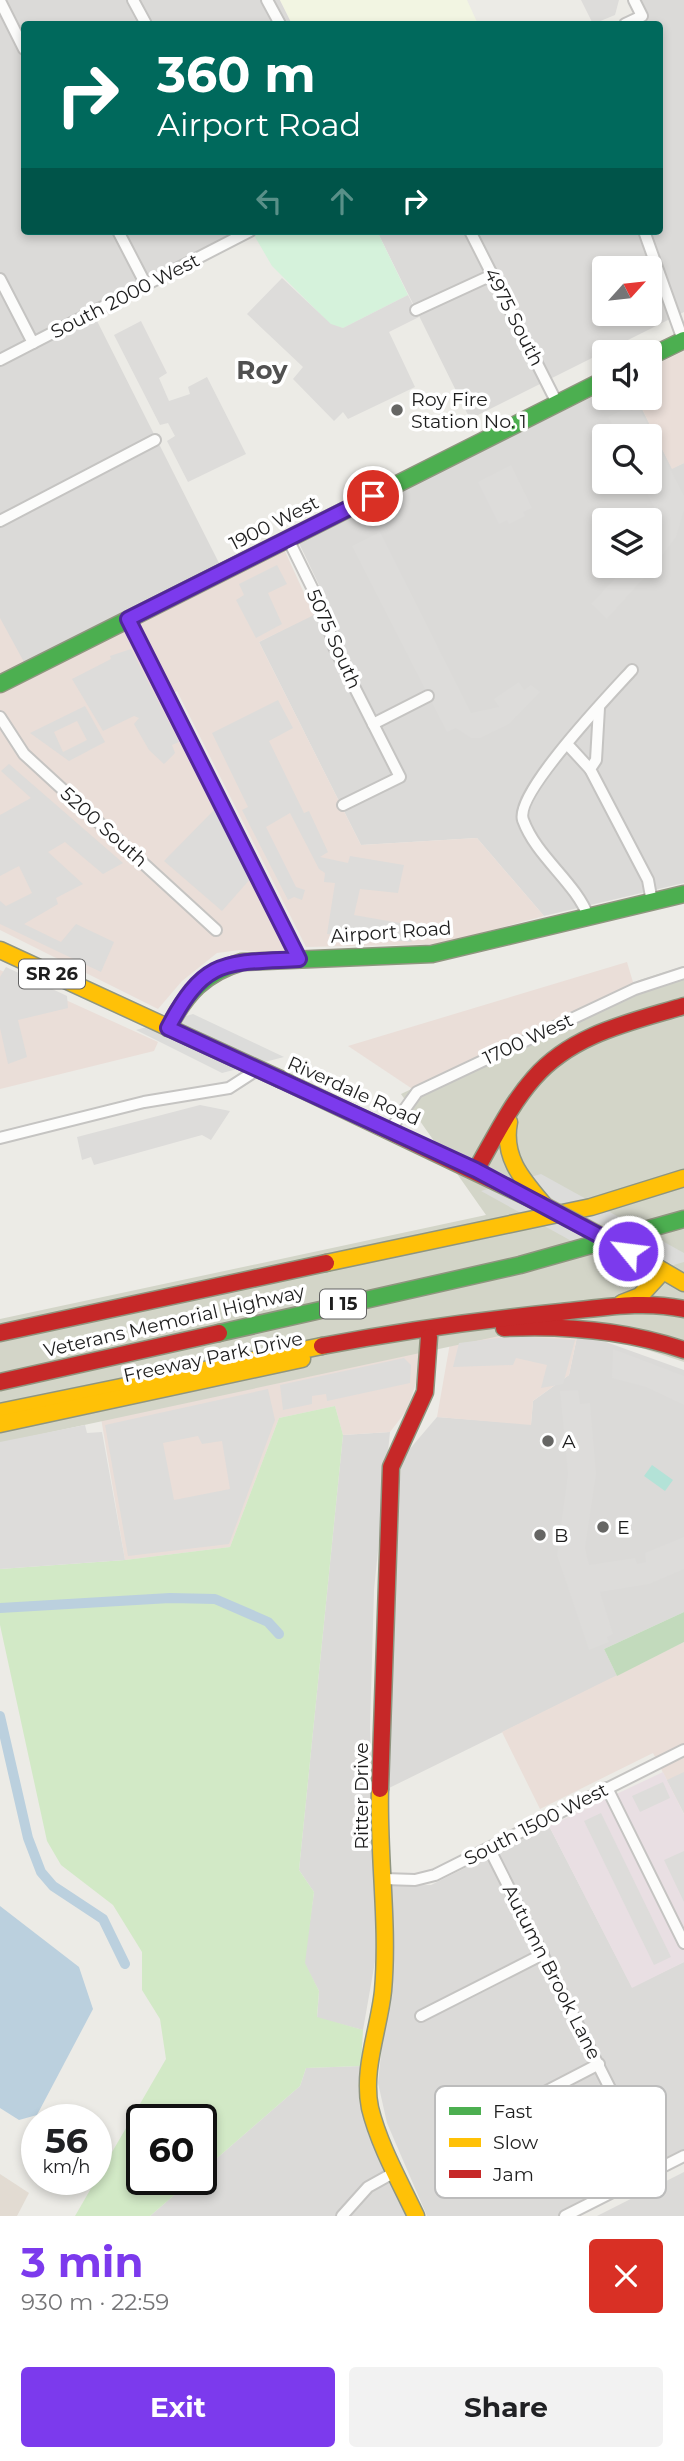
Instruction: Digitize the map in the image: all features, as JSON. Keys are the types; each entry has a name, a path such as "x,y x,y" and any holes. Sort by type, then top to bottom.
{"main road":[{"path":"662,351 684,340"},
{"name":"1900 West","path":"0,684 592,386"},
{"name":"Airport Road","path":"168,1028 190,989 221,967 242,962 432,954 684,894"},
{"name":"Riverdale Road","path":"0,950 476,1170 684,1283"},
{"path":"476,1170 514,1106 545,1065 576,1044 684,1006"},
{"path":"514,1106 505,1137 506,1149 513,1166 545,1206"},
{"path":"591,1207 684,1168"},
{"name":"Veterans Memorial Highway","path":"0,1333 591,1207 684,1178"},
{"name":"Veterans Memorial Highway","path":"0,1382 520,1265 684,1219"},
{"path":"0,1396 463,1288 520,1265"},
{"path":"607,1308 640,1296 663,1271"},
{"path":"0,1412 385,1333 480,1319 607,1308 660,1304 684,1309"},
{"name":"Freeway Park Drive","path":"0,1424 342,1351 519,1326 595,1329 659,1340 684,1350"},
{"name":"Ritter Drive","path":"416,2216 373,2118 368,2084 383,1991 384,1879 379,1823 391,1467 396,1449 424,1401 430,1374 429,1337"}],"street":[{"path":"133,0 144,21"},
{"path":"267,0 278,21"},
{"path":"631,21 642,16 634,0"},
{"path":"0,1 21,43"},
{"path":"120,235 146,285"},
{"name":"South 2000 West","path":"0,360 242,235"},
{"name":"4975 South","path":"472,235 557,403"},
{"path":"645,235 684,340"},
{"path":"416,310 492,275"},
{"path":"0,279 33,343"},
{"path":"0,521 155,440"},
{"name":"5075 South","path":"288,539 325,614 334,647 400,777 343,805"},
{"path":"128,619 299,959"},
{"path":"589,918 581,898 542,851 523,820 522,810 547,766 632,670"},
{"path":"373,724 428,696"},
{"path":"590,769 596,760 600,707"},
{"name":"5200 South","path":"0,717 24,754 216,930"},
{"path":"567,744 590,769 648,880 652,902"},
{"name":"1700 West","path":"390,1130 417,1092 635,989 684,973"},
{"path":"0,1138 144,1102 229,1088 257,1070"},
{"name":"South 1500 West","path":"384,1879 415,1880 435,1875 684,1750"},
{"path":"607,1788 684,1943"},
{"name":"Autumn Brook Lane","path":"489,1848 610,2086"},
{"path":"421,2017 543,1954"},
{"path":"557,2086 599,2064"},
{"path":"666,2165 684,2156"},
{"path":"342,2216 368,2187 395,2172"},
{"path":"565,2216 601,2198"}],"shaded area":[{"path":"0,0 280,0 290,21 21,21 21,235 244,235 93,313 221,567 24,662 0,657"},
{"path":"280,0 467,0 477,21 290,21"},
{"path":"581,0 619,0 615,15 600,21 592,21"},
{"path":"627,0 684,0 684,312 662,323 662,256 592,256 592,326 656,326 628,340 592,340 592,358 470,419 379,235 663,235 663,21 635,21"},
{"path":"254,235 379,235 408,295 343,328 331,325 272,266"},
{"path":"282,278 331,324 343,328 408,295 419,317 389,332 415,387 348,419 343,412 334,421 293,379 303,367 247,314"},
{"path":"141,321 167,373 159,378 169,401 190,394 188,387 207,377 246,454 188,482 167,441 175,436 168,423 160,425 114,335"},
{"path":"684,351 684,463 672,469 662,449 662,424 650,424 642,410 662,410 662,362"},
{"path":"592,397 592,410 643,410 650,424 592,424 592,494 662,494 662,448 672,468 684,463 684,883 544,916 477,838 361,845 259,642 329,606 298,541"},
{"path":"622,410 641,410 648,424 612,424 608,417"},
{"path":"662,452 684,496 684,510 676,537 662,556 662,508 654,508 648,494 662,494"},
{"path":"511,465 532,508 523,512 525,516 509,524 507,520 499,524 478,482"},
{"path":"380,532 471,713 499,707 494,699 519,682 524,690 531,685 540,692 509,724 480,738 471,738 456,728 447,732 352,546"},
{"path":"284,549 314,615 259,642 361,845 477,838 544,916 440,944 306,947 177,691 160,700 286,942 285,955 240,950 217,953 182,981 158,1009 0,930 0,693"},
{"path":"277,565 287,584 268,593 282,624 256,638 236,600 244,595 239,584"},
{"path":"615,578 644,578 607,619 591,604"},
{"path":"0,618 24,662 0,674"},
{"path":"131,649 179,742 172,745 175,753 164,764 149,750 134,724 139,718 134,716 103,731 72,679 111,659 110,656"},
{"path":"278,700 293,728 269,741 304,813 309,811 328,852 320,857 348,863 350,856 404,865 398,893 360,889 354,915 400,923 412,942 327,934 335,883 324,882 325,873 319,869 290,813 266,827 296,887 305,890 302,900 294,897 288,900 242,810 248,807 212,733"},
{"path":"85,706 105,742 69,761 30,733","holes":["77,721 87,740 63,752 54,732"]},
{"path":"9,764 123,863 103,874 65,842 48,852 83,884 56,898 58,904 24,924 61,942 76,924 114,942 101,972 0,924 0,901 6,906 32,893 19,866 0,876 0,815 31,798 1,771"},
{"path":"215,809 251,878 222,911 164,861"},
{"path":"627,962 635,989 417,1092 348,1046"},
{"path":"684,966 684,1362 611,1338 537,1328 0,1443 0,1319 486,1215 401,1094 640,980"},
{"path":"6,967 67,996 68,1008 18,1020 27,1057 8,1064 0,1028 0,977"},
{"path":"0,970 158,1042 154,1051 0,1089"},
{"path":"200,1105 230,1111 211,1140 202,1135 94,1165 91,1157 82,1160 77,1137"},
{"path":"513,1331 577,1337 569,1375 533,1401 531,1425 437,1417 450,1343"},
{"path":"513,1336 575,1340 563,1384 541,1388 547,1365 516,1358 513,1365 453,1367 459,1343"},
{"path":"577,1337 606,1342 684,1370 684,1612 604,1649 617,1676 387,1789 390,1587 402,1458 437,1417 531,1424 533,1401 569,1375"},
{"path":"421,1342 419,1374 407,1410 390,1432 343,1435 335,1406 279,1418 230,1547 125,1560 101,1418"},
{"path":"613,1349 684,1376 684,1405 646,1387 612,1378"},
{"path":"404,1358 411,1365 410,1383 327,1401 326,1394 312,1396 312,1404 283,1410 280,1385"},
{"path":"268,1389 275,1420 229,1544 128,1556 105,1425","holes":["198,1436 202,1444 222,1441 230,1489 174,1500 163,1443"]},
{"path":"578,1390 580,1404 590,1403 596,1474 585,1548 589,1565 635,1558 637,1564 646,1562 645,1553 684,1537 684,1569 649,1584 600,1592 613,1634 607,1637 609,1642 589,1650 557,1555 568,1474 560,1391"},
{"path":"85,1425 87,1433 102,1432 125,1560 0,1569 0,1442"},
{"path":"390,1432 374,1590 370,1728 376,1956 363,2030 317,2018 319,1991 304,1963 314,1892 299,1870 343,1435"},
{"path":"652,1465 673,1480 665,1491 644,1476"},
{"path":"684,1642 684,1814 653,1753 540,1809 502,1732"},
{"path":"663,1772 684,1814 684,1962 632,1988 549,1826"},
{"path":"684,1772 684,1813 667,1780"},
{"path":"663,1782 670,1798 640,1812 632,1796"},
{"path":"601,1813 671,1957 654,1965 584,1821"},
{"path":"549,1826 632,1987 684,1962 684,2156 666,2165 666,2086 435,2086 435,2198 601,2198 566,2216 427,2216 387,2123 378,2083 392,1953 387,1886 431,1885"},
{"path":"684,1851 684,1902 664,1860"},
{"path":"0,1906 79,1967 93,2009 43,2104 21,2104 19,2120 0,2108"},
{"path":"361,2066 358,2087 368,2134 407,2216 150,2216 174,2195 217,2195 217,2158 300,2086 306,2068"},
{"path":"684,2172 684,2216 597,2216 633,2198 666,2198 666,2181"},
{"path":"0,2174 21,2188 21,2195 28,2195 17,2216 0,2216"}],"green space":[{"path":"335,1406 343,1435 299,1870 314,1892 305,1963 319,1991 317,2017 363,2030 361,2066 306,2068 300,2086 217,2158 217,2104 140,2104 166,2059 160,2019 142,1990 142,1952 113,1905 61,1865 47,1841 0,1625 0,1569 125,1560 230,1547 279,1418"},
{"path":"684,1612 684,1642 617,1676 604,1649"},
{"path":"126,2128 126,2195 174,2195 150,2216 75,2216 87,2195 112,2195 112,2152"}],"pier":[{"path":"193,1014 284,1057 222,1073 136,1030"},
{"path":"541,1174 684,1253 684,1262 635,1276 481,1191"}],"waterway":[{"path":"0,1608 170,1598 215,1599 268,1622 279,1634"},
{"path":"0,1716 28,1838 41,1872 53,1886 103,1919 125,1964"}],"traffic: fast":[{"path":"662,351 684,340"},
{"path":"0,684 592,386"},
{"path":"168,1028 198,986 217,972 242,962 432,954 684,894"},
{"path":"219,1333 520,1265 684,1219"}],"traffic: slow":[{"path":"0,950 280,1079"},
{"path":"509,1122 509,1147 516,1168 545,1206"},
{"path":"326,1263 591,1207 684,1178"},
{"path":"545,1206 629,1251"},
{"path":"629,1251 684,1283"},
{"path":"622,1303 640,1296 663,1271"},
{"path":"0,1412 322,1346"},
{"path":"0,1424 302,1359"},
{"path":"380,1789 385,1966 368,2094 379,2136 416,2216"}],"traffic: jam":[{"path":"476,1170 517,1099 549,1063 584,1040 623,1024 684,1006"},
{"path":"280,1079 542,1204"},
{"path":"0,1333 326,1263"},
{"path":"322,1346 441,1326 607,1307 653,1305 684,1309"},
{"path":"504,1328 595,1330 684,1350"},
{"path":"0,1382 219,1333"},
{"path":"380,1789 391,1467 425,1392 429,1337"}],"place":[{"name":"Roy Fire Station No. 1","path":"397,410"},
{"name":"A","path":"548,1441"},
{"name":"E","path":"603,1527"},
{"name":"B","path":"540,1535"}],"district":[{"name":"Roy","path":"262,370"}],"route":[{"path":"373,496 128,619 299,959 242,962 221,967 203,977 190,989 168,1028 476,1170 582,1224 628,1251"}]}
